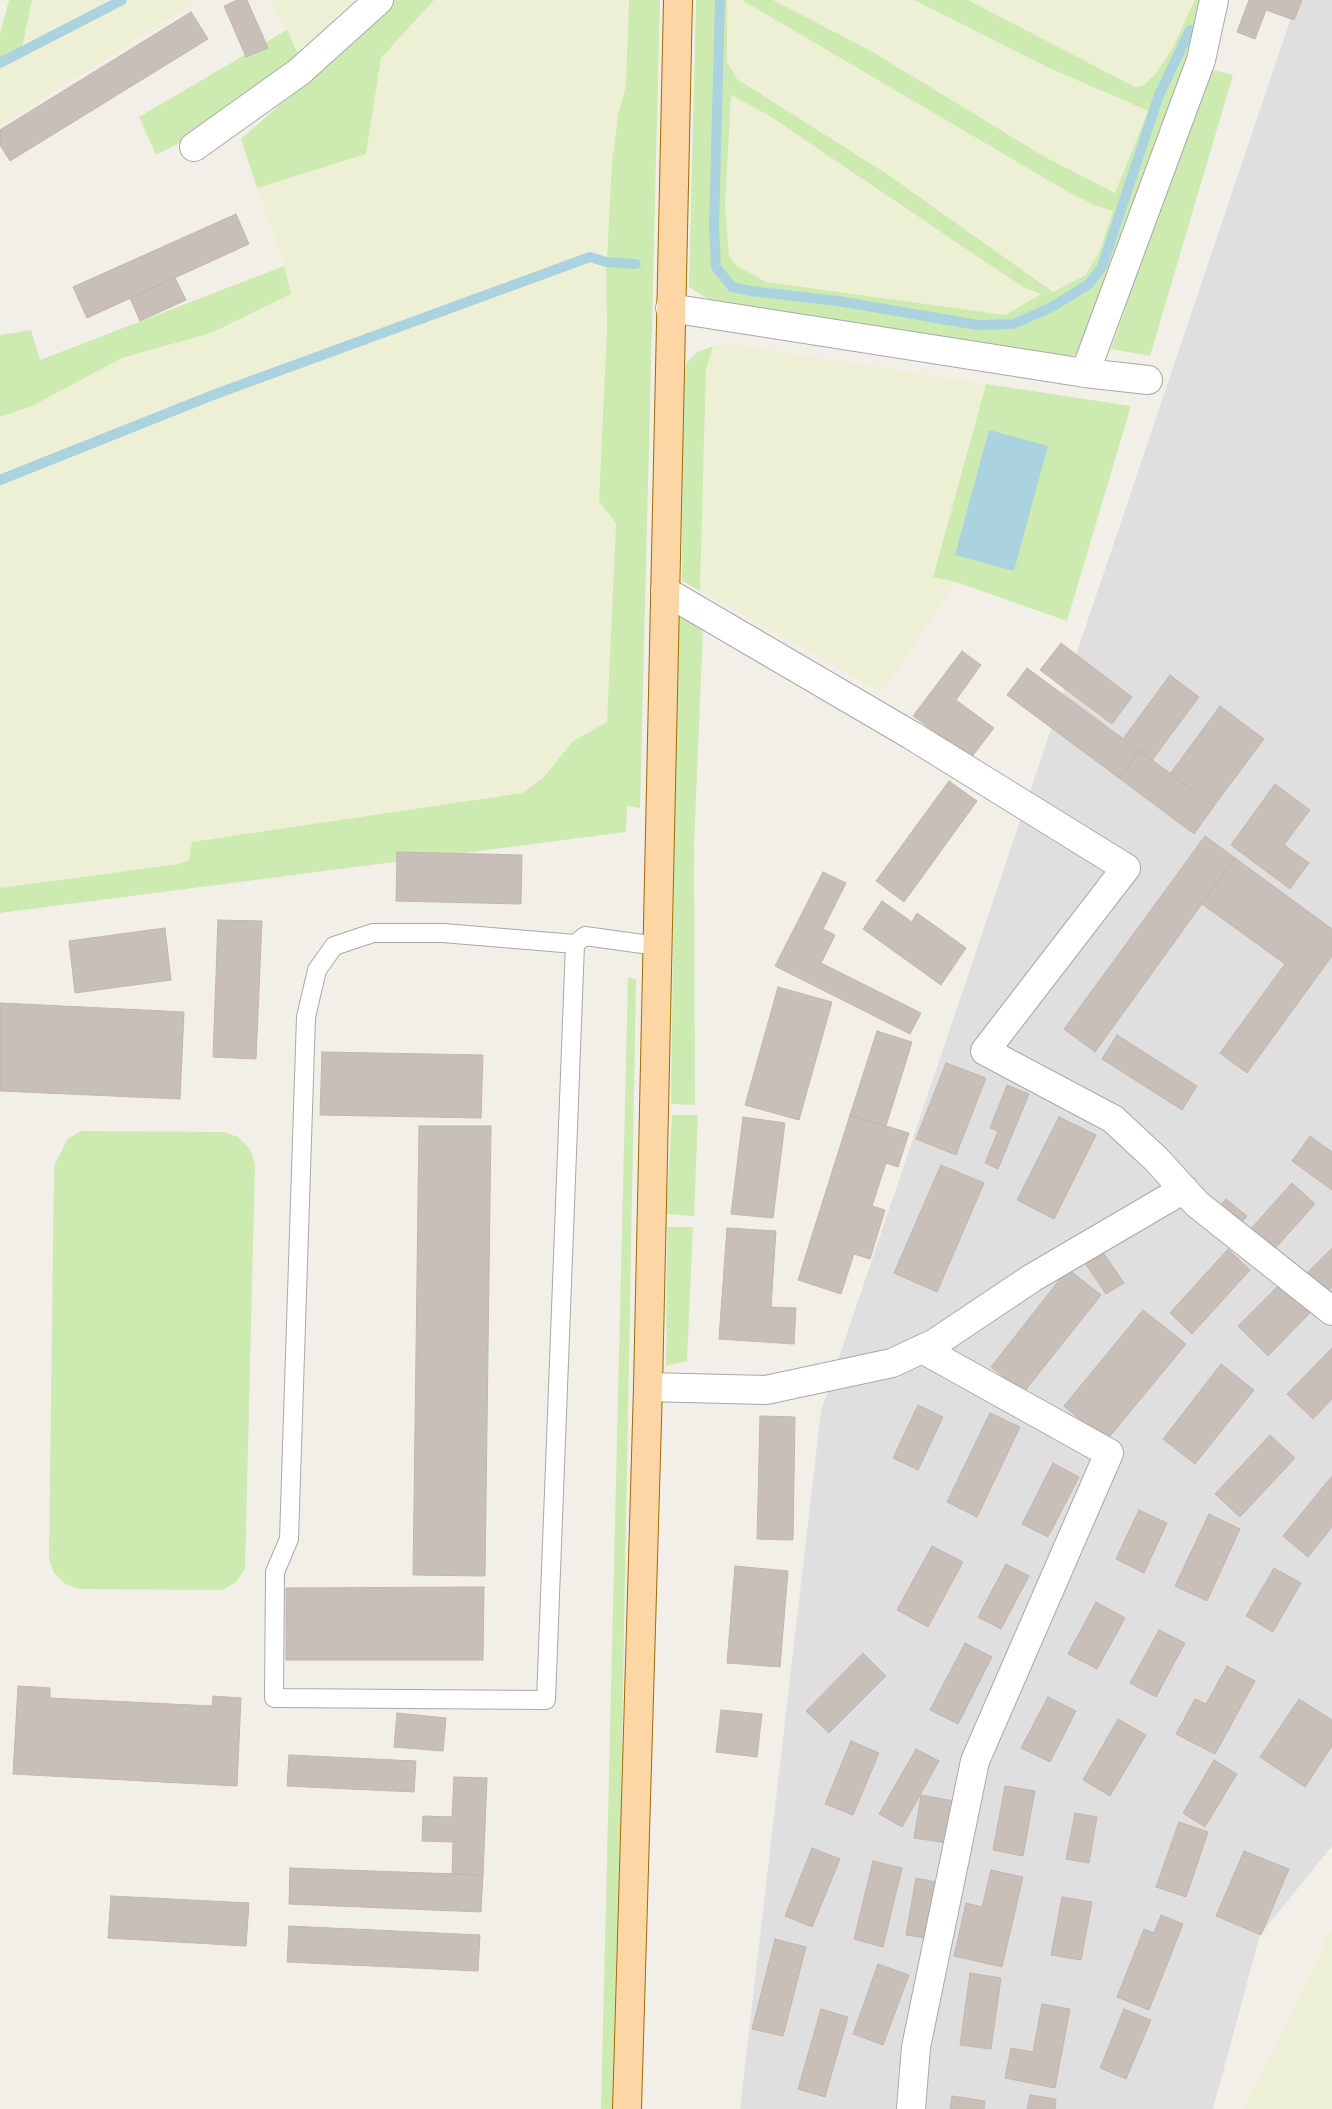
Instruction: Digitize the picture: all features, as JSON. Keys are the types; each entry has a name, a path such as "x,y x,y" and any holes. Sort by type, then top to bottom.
{"main road":[{"path":"627,2109 648,1387 678,0"}],"street":[{"path":"194,146 299,72 379,0"},
{"path":"1085,373 1201,60 1214,0"},
{"path":"670,308 1085,373 1148,380"},
{"path":"665,591 912,735 1126,868 985,1051 1113,1118 1197,1204 1332,1311"},
{"path":"648,1387 766,1390 892,1363 935,1343 1032,1278 1184,1190"},
{"path":"911,2109 916,2047 976,1761 1108,1453 922,1349"}],"lane":[{"path":"575,944 546,1700 274,1698 275,1572 289,1540 306,1017 317,970 334,946 373,933 443,933 575,944 585,936 657,946"}],"shaded area":[{"path":"1297,0 1332,0 1332,1846 1260,1935 1213,2109 740,2109 821,1411"}],"green space":[{"path":"9,0 32,0 22,48 0,59 0,34"},
{"path":"32,0 115,0 22,48"},
{"path":"130,0 198,0 0,126 0,67"},
{"path":"269,0 358,0 299,56"},
{"path":"394,0 434,0 381,58 366,154 257,188 241,139 348,45"},
{"path":"434,0 629,0 626,85 618,115 612,162 607,259 590,255 374,331 149,418 155,421 375,336 590,260 606,265 607,329 599,501 616,523 607,722 573,741 543,778 522,793 493,796 189,860 179,864 0,888 0,482 22,475 131,426 0,477 0,417 32,406 122,358 211,333 291,294 284,266 257,188 366,154 381,58"},
{"path":"629,0 660,0 640,808 627,806 626,832 0,913 0,888 179,864 189,860 192,842 522,793 543,778 573,741 607,722 616,523 599,501 607,329 606,265 636,266 636,261 607,259 612,162 618,115 626,85"},
{"path":"696,0 718,0 727,0 727,62 737,79 890,176 1053,292 1086,275 1100,250 1113,211 1097,206 1070,193 742,0 773,0 871,51 1045,157 1115,193 1148,111 1047,67 914,0 968,0 1135,87 1144,85 1156,73 1172,49 1195,0 1209,0 1079,353 1061,360 716,304 689,287","holes":["718,0 721,1 716,227 718,267 733,285 838,299 977,322 1012,321 1049,305 1088,283 1099,265 1156,94 1188,30 1191,31 1160,96 1103,267 1091,285 1051,309 1013,325 977,327 838,302 751,292 731,287 715,269 712,227","731,95 768,115 1025,288 1041,294 1005,315 766,282 737,266 729,256 725,206"]},
{"path":"727,0 742,0 1070,193 1097,206 1113,211 1100,250 1086,275 1053,292 890,176 737,79 727,62"},
{"path":"773,0 914,0 1115,98 1148,111 1115,193 1045,157 871,51"},
{"path":"968,0 1195,0 1172,49 1156,73 1144,85 1135,87"},
{"path":"287,30 299,56 229,117 156,155 139,117"},
{"path":"1213,70 1233,75 1150,356 1111,349 1204,80"},
{"path":"731,95 768,115 837,160 1025,288 1041,294 1005,315 766,282 737,266 729,256 725,206"},
{"path":"284,266 291,294 211,333 122,358 32,406 0,417 0,335 31,330 40,360"},
{"path":"737,345 986,384 933,576 956,582 882,692 700,591 706,369 713,346"},
{"path":"713,346 706,369 700,591 682,581 683,378 686,364 697,352"},
{"path":"986,384 1131,406 1067,621 956,582 933,577"},
{"path":"680,614 703,628 694,845 695,1105 671,1104 677,625"},
{"path":"628,977 636,980 621,1797 612,2109 601,2109"},
{"path":"672,1115 698,1115 694,1216 666,1214"},
{"path":"80,1131 224,1132 238,1137 250,1149 255,1164 245,1569 236,1582 223,1590 80,1589 65,1584 54,1573 49,1559 54,1166 67,1140"},
{"path":"667,1227 693,1227 687,1361 666,1366"},
{"path":"1332,1927 1332,2109 1243,2109 1282,2033"}],"water":[{"path":"989,430 1048,446 1014,571 955,555"}],"building":[{"path":"237,0 247,0 268,48 246,57 224,6"},
{"path":"1249,0 1302,0 1294,20 1266,10 1255,39 1237,32"},
{"path":"191,12 208,39 10,161 0,145 0,130"},
{"path":"236,214 249,244 87,318 73,287"},
{"path":"175,278 186,300 140,321 130,298"},
{"path":"1061,643 1132,697 1112,724 1040,670"},
{"path":"962,651 981,665 956,700 994,728 971,758 913,716"},
{"path":"1027,668 1140,751 1119,778 1007,695"},
{"path":"1170,675 1199,697 1152,760 1123,739"},
{"path":"1220,706 1264,739 1214,806 1170,774"},
{"path":"1140,751 1214,806 1194,834 1119,778"},
{"path":"949,781 977,801 904,902 876,881"},
{"path":"1275,784 1310,810 1284,845 1309,863 1290,889 1231,845"},
{"path":"1205,836 1235,858 1095,1052 1064,1029"},
{"path":"397,852 522,855 521,904 396,901"},
{"path":"1235,858 1332,929 1332,956 1247,1073 1220,1053 1285,964 1202,904"},
{"path":"823,872 846,883 823,929 835,935 821,963 921,1013 910,1034 775,966"},
{"path":"882,901 912,922 917,913 966,948 941,985 863,929"},
{"path":"218,920 262,921 256,1059 213,1057"},
{"path":"165,928 171,980 75,993 69,941"},
{"path":"778,987 832,1002 799,1120 745,1105"},
{"path":"0,1003 184,1012 180,1099 0,1091"},
{"path":"877,1031 912,1042 886,1126 850,1115"},
{"path":"1117,1035 1197,1086 1182,1110 1102,1059"},
{"path":"322,1052 483,1055 481,1118 320,1115"},
{"path":"946,1063 986,1078 956,1155 916,1139"},
{"path":"1007,1085 1029,1094 998,1169 985,1163 998,1131 990,1128"},
{"path":"850,1115 909,1133 898,1167 886,1163 872,1206 885,1210 870,1259 854,1254 841,1294 798,1280"},
{"path":"743,1117 785,1123 773,1218 731,1214"},
{"path":"1059,1117 1096,1135 1054,1219 1017,1200"},
{"path":"419,1126 491,1126 485,1576 413,1575"},
{"path":"1310,1136 1332,1152 1332,1190 1292,1161"},
{"path":"941,1165 984,1183 937,1292 894,1273"},
{"path":"1292,1183 1315,1204 1270,1254 1247,1233"},
{"path":"1226,1199 1247,1216 1237,1229 1215,1211"},
{"path":"727,1228 776,1231 771,1307 796,1308 794,1344 719,1339"},
{"path":"1100,1248 1124,1283 1106,1294 1083,1260"},
{"path":"1332,1248 1332,1287 1326,1293 1307,1273"},
{"path":"1228,1249 1250,1270 1192,1334 1170,1313"},
{"path":"1068,1269 1101,1295 1024,1392 991,1367"},
{"path":"1280,1284 1310,1313 1268,1356 1238,1326"},
{"path":"1143,1310 1186,1344 1106,1441 1064,1406"},
{"path":"1332,1348 1332,1399 1313,1419 1287,1394"},
{"path":"1221,1364 1254,1390 1195,1464 1163,1439"},
{"path":"918,1405 943,1417 918,1470 893,1458"},
{"path":"990,1413 1020,1427 977,1517 947,1502"},
{"path":"760,1416 795,1417 793,1540 757,1539"},
{"path":"1270,1435 1295,1458 1240,1517 1215,1494"},
{"path":"1053,1463 1079,1477 1048,1537 1022,1524"},
{"path":"1332,1476 1332,1527 1308,1557 1283,1536"},
{"path":"1139,1510 1167,1523 1144,1573 1116,1559"},
{"path":"1209,1514 1240,1529 1207,1601 1175,1586"},
{"path":"932,1546 963,1562 928,1627 897,1610"},
{"path":"1006,1564 1029,1576 1001,1629 978,1617"},
{"path":"735,1566 788,1571 780,1667 727,1663"},
{"path":"1274,1568 1301,1583 1273,1632 1246,1616"},
{"path":"484,1587 483,1660 286,1660 286,1588"},
{"path":"1096,1602 1125,1618 1097,1669 1068,1654"},
{"path":"1159,1630 1185,1643 1156,1697 1130,1683"},
{"path":"965,1643 992,1657 958,1724 930,1710"},
{"path":"863,1653 886,1676 829,1733 806,1711"},
{"path":"1227,1666 1255,1681 1215,1754 1176,1734 1195,1699 1206,1704"},
{"path":"18,1686 50,1688 50,1698 212,1706 213,1696 241,1698 237,1786 13,1774"},
{"path":"1048,1697 1076,1711 1050,1762 1021,1748"},
{"path":"1299,1699 1332,1720 1332,1746 1305,1787 1260,1757"},
{"path":"721,1710 762,1714 757,1757 716,1752"},
{"path":"397,1713 446,1718 443,1751 394,1747"},
{"path":"1118,1719 1146,1735 1110,1796 1083,1780"},
{"path":"851,1741 879,1753 853,1815 825,1804"},
{"path":"916,1749 939,1761 902,1827 879,1814"},
{"path":"289,1755 416,1761 414,1792 287,1786"},
{"path":"1214,1760 1237,1774 1205,1827 1183,1813"},
{"path":"454,1777 487,1778 483,1875 452,1874 453,1842 422,1841 423,1816 452,1817"},
{"path":"1005,1786 1035,1791 1023,1856 993,1850"},
{"path":"921,1795 954,1801 947,1843 914,1838"},
{"path":"1075,1813 1097,1817 1089,1863 1066,1859"},
{"path":"1179,1822 1208,1832 1186,1897 1156,1887"},
{"path":"812,1848 840,1859 812,1927 785,1916"},
{"path":"1244,1851 1289,1869 1261,1935 1216,1916"},
{"path":"873,1861 902,1868 883,1947 854,1939"},
{"path":"290,1868 483,1875 481,1912 289,1904"},
{"path":"991,1870 1023,1877 1002,1967 954,1956 966,1903 982,1907"},
{"path":"916,1878 941,1883 931,1939 906,1935"},
{"path":"111,1896 249,1903 246,1946 108,1938"},
{"path":"1062,1897 1092,1902 1081,1960 1051,1955"},
{"path":"1161,1915 1183,1924 1149,2010 1117,1997 1144,1929 1154,1933"},
{"path":"289,1926 480,1935 478,1971 287,1962"},
{"path":"775,1939 806,1947 783,2036 752,2029"},
{"path":"878,1964 909,1975 883,2045 853,2034"},
{"path":"970,1973 1001,1978 991,2049 960,2045"},
{"path":"1042,2004 1070,2009 1055,2088 1005,2078 1011,2048 1033,2052"},
{"path":"821,2009 848,2017 825,2097 798,2089"},
{"path":"1124,2009 1151,2020 1126,2079 1100,2068"},
{"path":"1030,2095 1056,2099 1055,2109 1027,2109"},
{"path":"952,2096 985,2101 984,2109 950,2109"}],"waterway":[{"path":"0,63 122,0"},
{"path":"720,0 714,227 716,267 732,287 838,301 977,325 1013,324 1050,308 1089,284 1102,267 1159,95 1190,30"},
{"path":"0,480 213,395 590,257 606,262 636,264"}]}
